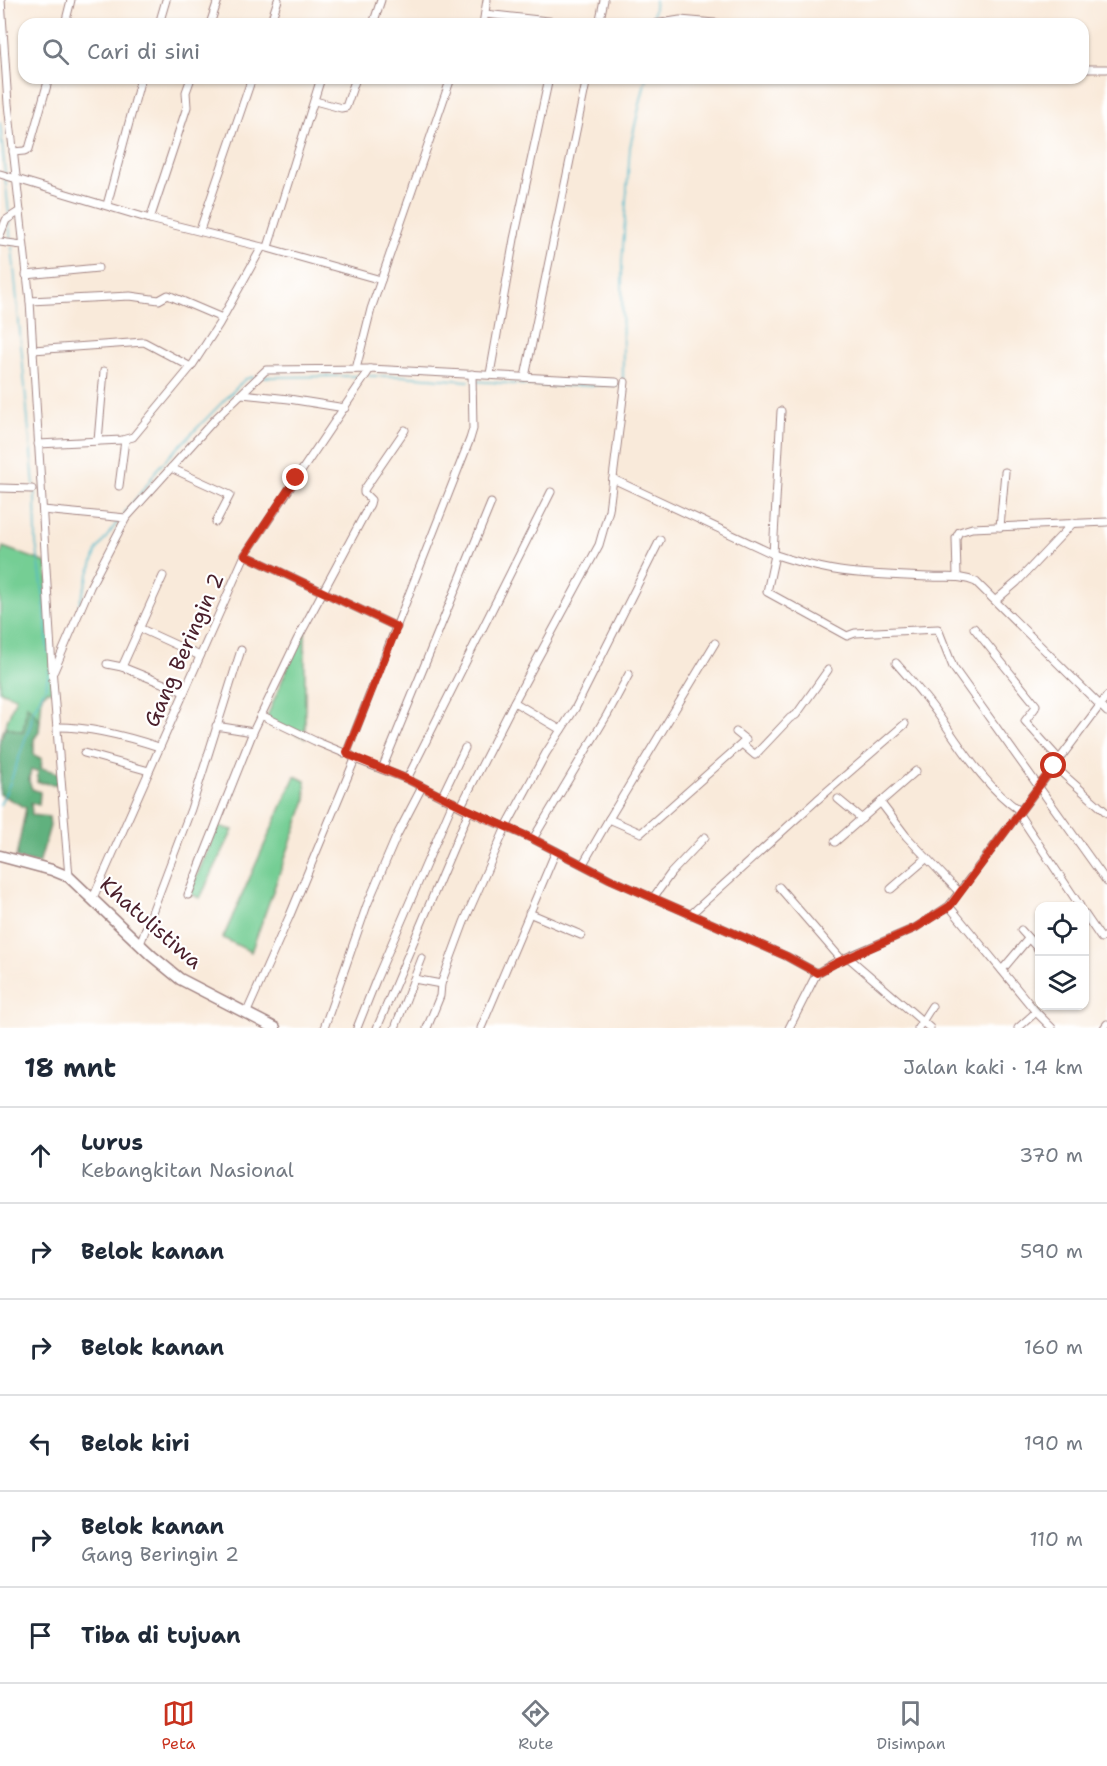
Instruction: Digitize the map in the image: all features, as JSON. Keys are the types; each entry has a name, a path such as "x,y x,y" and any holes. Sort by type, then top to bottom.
{"highway":[{"name":"Khatulistiwa","path":"0,856 69,877 180,979 274,1028"}],"street":[{"path":"1,0 8,105 30,301 52,671 69,877"},
{"path":"66,18 71,0"},
{"path":"161,18 166,0"},
{"path":"212,18 218,0"},
{"path":"272,18 278,0"},
{"path":"375,18 381,0"},
{"path":"484,18 488,0"},
{"path":"600,18 604,0"},
{"path":"484,15 514,18"},
{"path":"1089,69 1107,69"},
{"path":"13,152 24,152 29,149 47,84"},
{"path":"107,205 139,84"},
{"path":"150,219 187,107 186,92 189,84"},
{"path":"200,230 250,84"},
{"path":"38,444 125,440 133,437 191,367 265,247 319,84"},
{"path":"315,101 341,108 346,107 354,84"},
{"path":"356,369 371,309 449,84"},
{"path":"490,374 514,239 548,84"},
{"path":"525,377 586,84"},
{"path":"3,175 150,219 265,247 381,280"},
{"path":"0,235 9,218 20,211"},
{"path":"7,243 22,245"},
{"path":"26,275 98,268"},
{"path":"30,301 130,296 159,300 168,296 222,318"},
{"path":"33,351 144,342 191,367"},
{"path":"52,671 124,518 216,418 256,382 264,371 356,369 367,374 472,379 490,374 620,382 609,510 596,554 514,702 461,806"},
{"path":"98,441 104,371"},
{"name":"Gang Beringin 2","path":"93,898 245,555 367,374"},
{"path":"347,752 470,439 473,429 472,379"},
{"path":"243,394 345,408"},
{"path":"781,411 774,554 767,592 847,636 855,633 938,629 953,667 1107,882"},
{"path":"188,896 253,732 297,640 370,504 371,500 364,490 405,430"},
{"path":"119,486 125,440"},
{"path":"171,468 230,495 216,522"},
{"path":"1000,527 1005,472"},
{"path":"613,479 774,554 828,569 857,573 957,576 976,582 1107,712"},
{"path":"0,488 32,489"},
{"path":"407,779 551,492"},
{"path":"382,770 491,503"},
{"path":"43,510 124,518"},
{"path":"957,576 959,532 972,528 1107,522"},
{"path":"996,600 1017,582 1072,523"},
{"path":"427,1028 464,922 506,827 546,753 582,697 660,540"},
{"path":"245,555 397,627"},
{"path":"122,667 163,576"},
{"path":"139,628 200,656"},
{"path":"974,628 1036,705 1025,721 1059,759"},
{"path":"583,864 715,643"},
{"path":"140,944 191,809 241,650"},
{"path":"896,663 936,712 985,781 1019,812 1077,902"},
{"path":"107,664 122,667 184,692"},
{"path":"742,744 755,755 790,718 796,715 828,670"},
{"path":"533,839 607,715 628,675"},
{"path":"789,1028 817,973 915,928 950,906 1107,696"},
{"path":"514,702 561,730"},
{"path":"261,715 315,741 344,753 347,752 355,759 407,779 533,839 610,879 786,956 817,973"},
{"path":"690,915 905,724"},
{"path":"216,726 253,732"},
{"path":"57,727 77,727 118,734 159,747"},
{"path":"609,819 640,833 746,740 736,732"},
{"path":"442,796 465,748"},
{"path":"84,753 149,771"},
{"path":"246,1014 355,759"},
{"path":"1054,766 1107,813"},
{"path":"835,842 916,771"},
{"path":"324,1028 368,905 397,835 422,787"},
{"path":"838,799 862,819"},
{"path":"357,1028 453,802"},
{"path":"881,803 906,836 959,892"},
{"path":"377,1028 469,810"},
{"path":"653,898 671,873 705,837"},
{"path":"482,1028 556,851"},
{"path":"891,889 927,858"},
{"path":"778,887 791,906 846,959 920,1025 930,1028"},
{"path":"950,906 1036,1012 1052,1028"},
{"path":"529,914 580,935"},
{"path":"1089,921 1101,938 1107,936"},
{"path":"1021,930 1035,946"},
{"path":"1002,970 1028,939"},
{"path":"395,1028 422,958"},
{"path":"414,979 441,984"},
{"path":"920,1025 932,1006"},
{"path":"1018,1028 1036,1012"},
{"path":"1104,1028 1107,1024"}],"green space":[{"path":"3,547 47,563 54,691 47,691 42,696 40,720 27,706 23,732 5,727 16,697 0,691 0,557"},
{"path":"305,626 305,738 266,719"},
{"path":"27,705 40,720 39,732 34,739 34,755 42,759 41,768 59,773 60,785 37,782 38,771 31,770 29,781 32,789 40,792 39,805 31,803 32,815 49,817 50,826 39,864 16,858 26,808 0,794 0,740 5,727 23,732"},
{"path":"295,776 305,781 306,800 251,952 223,938"},
{"path":"218,826 233,830 200,898 189,894"}],"waterway":[{"path":"653,18 655,0"},
{"path":"623,381 622,263 630,147 645,84"},
{"path":"0,123 5,173"},
{"path":"5,177 9,214"},
{"path":"9,222 11,241"},
{"path":"12,246 34,486"},
{"path":"264,377 361,376"},
{"path":"369,376 469,381"},
{"path":"124,514 157,469 245,379 253,377"},
{"path":"474,381 543,386 621,385"},
{"path":"35,491 36,543 44,599 48,653"},
{"path":"79,604 97,550 119,520"},
{"path":"0,805 31,723 32,713 46,686 49,670"}],"route":[{"path":"296,478 245,555 397,627 374,680 347,754 407,779 533,839 610,879 786,956 817,973 915,928 950,906 1054,766"}]}
